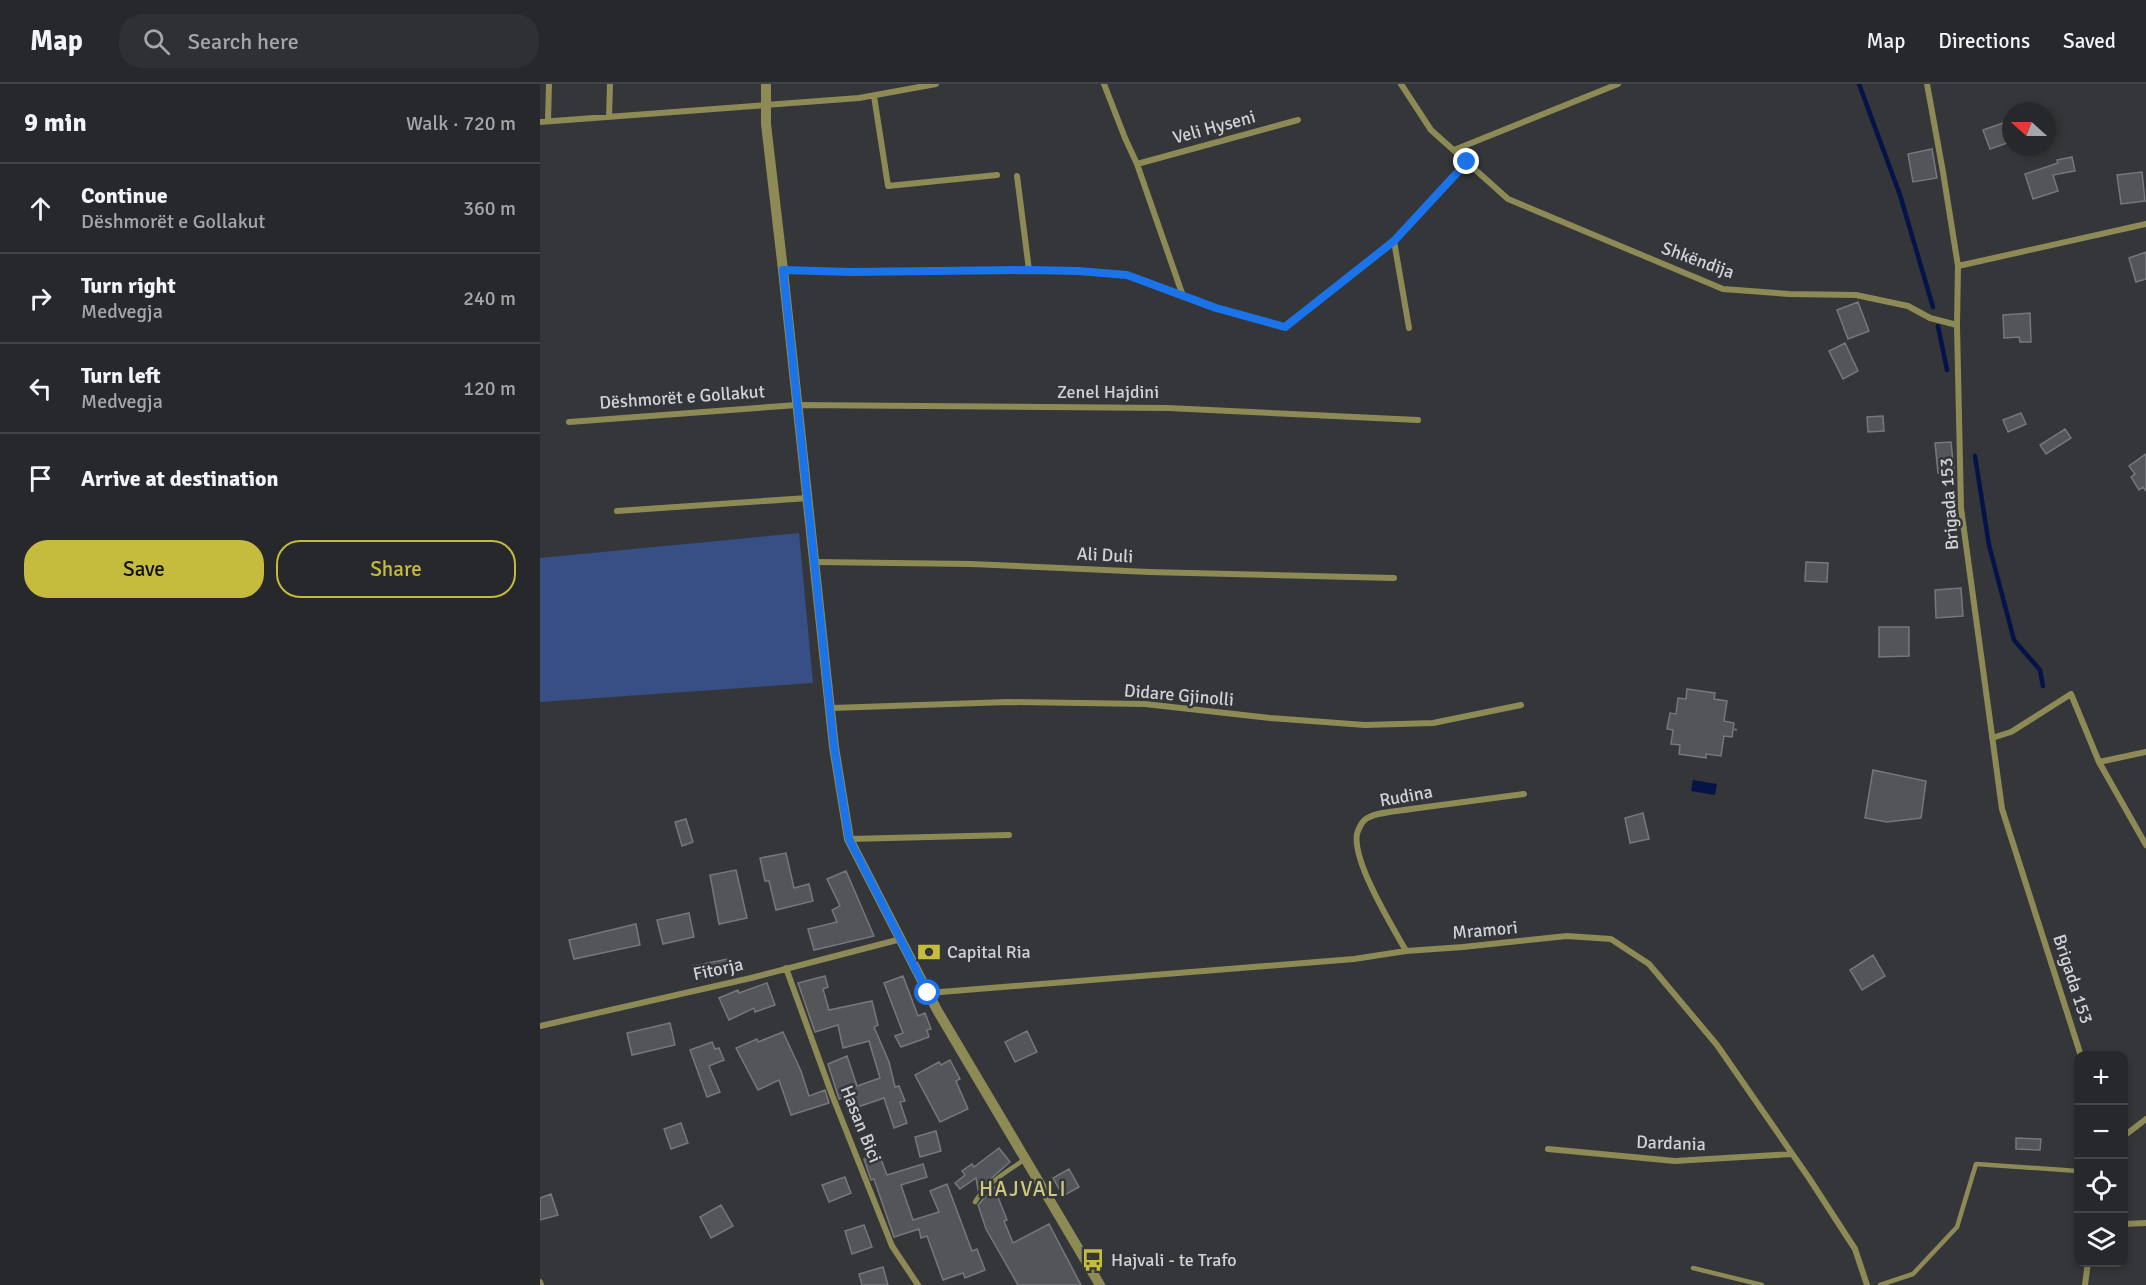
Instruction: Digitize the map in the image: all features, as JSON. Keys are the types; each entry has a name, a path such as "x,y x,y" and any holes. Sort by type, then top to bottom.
{"street":[{"path":"548,121 549,84"},
{"path":"609,84 609,117"},
{"path":"766,84 766,124 832,708 834,747 849,839 928,993 1100,1285"},
{"path":"540,122 874,96 936,84"},
{"path":"1104,84 1137,164 1183,296"},
{"name":"Shkëndija","path":"1401,84 1431,130 1508,199 1723,289 1789,294 1856,295 1908,306 1930,318 1957,325"},
{"path":"1454,150 1618,84"},
{"name":"Brigada 153","path":"1927,84 1958,266 1961,508 2002,809 2080,1051"},
{"path":"874,96 888,186 997,174"},
{"name":"Veli Hyseni","path":"1137,164 1298,120"},
{"path":"783,270 851,272 1029,270 1127,275 1216,308 1285,327 1394,241 1467,162"},
{"path":"1017,176 1029,270"},
{"path":"1958,266 2146,224"},
{"path":"1394,241 1409,328"},
{"name":"Zenel Hajdini","path":"797,405 1168,408 1418,420"},
{"name":"Dëshmorët e Gollakut","path":"569,422 797,405"},
{"path":"617,511 808,498"},
{"name":"Ali Duli","path":"815,562 971,564 1149,572 1394,578"},
{"path":"1992,738 2011,732 2071,694 2099,762 2146,845"},
{"name":"Didare Gjinolli","path":"832,708 1008,702 1145,704 1270,718 1365,725 1433,723 1521,705"},
{"path":"2099,762 2146,752"},
{"name":"Rudina","path":"1406,951 1384,912 1357,850 1357,834 1366,818 1390,812 1524,794"},
{"path":"849,839 1010,835"},
{"name":"Mramori","path":"928,993 1354,959 1406,951 1567,936 1611,939 1649,964 1717,1045 1855,1250 1867,1285"},
{"name":"Fitorja","path":"540,1026 901,939"},
{"name":"Hasan Bici","path":"786,968 832,1095 892,1246 918,1285"},
{"path":"2128,1133 2146,1119"},
{"name":"Dardania","path":"1548,1149 1675,1161 1792,1154"},
{"path":"2128,1224 2145,1223"},
{"path":"2085,1285 2087,1267"}],"lane":[{"path":"975,1202 990,1184 1026,1158"},
{"path":"1880,1285 1912,1274 1957,1227 1976,1164 2074,1171"},
{"path":"1693,1268 1762,1285"}],"path":[{"path":"1733,729 1737,730"}],"shaded area":[{"path":"799,533 813,683 540,702 540,558"},
{"path":"1693,780 1717,784 1715,795 1691,791"}],"building":[{"path":"2002,123 2002,145 1990,149 1983,130"},
{"path":"1932,149 1937,178 1913,182 1908,154"},
{"path":"2072,157 2075,171 2053,175 2058,191 2033,199 2025,174 2058,163 2057,160"},
{"path":"2142,172 2145,201 2121,204 2117,175"},
{"path":"2146,252 2146,279 2136,282 2129,258"},
{"path":"1858,302 1869,331 1848,339 1837,310"},
{"path":"2030,313 2031,342 2020,342 2019,337 2004,338 2003,315"},
{"path":"1845,343 1858,371 1843,379 1829,351"},
{"path":"2021,413 2026,424 2008,432 2003,420"},
{"path":"1883,416 1884,431 1868,432 1867,417"},
{"path":"2065,429 2071,438 2046,454 2040,445"},
{"path":"1951,442 1954,471 1938,473 1935,443"},
{"path":"2146,454 2146,491 2143,487 2139,490 2131,477 2135,474 2129,466"},
{"path":"1806,562 1828,563 1827,582 1805,581"},
{"path":"1961,588 1963,616 1936,618 1935,590"},
{"path":"1879,627 1909,627 1909,656 1879,657"},
{"path":"1687,689 1715,693 1714,699 1727,701 1724,721 1734,723 1732,737 1724,736 1721,756 1706,754 1706,758 1679,754 1680,745 1671,744 1673,730 1667,729 1670,713 1676,714 1678,698 1686,699"},
{"path":"1873,770 1926,781 1921,818 1887,822 1865,818"},
{"path":"1643,813 1649,839 1630,843 1625,818"},
{"path":"686,819 693,842 682,846 675,822"},
{"path":"786,853 794,888 809,884 813,901 776,910 769,881 765,881 760,858"},
{"path":"736,870 747,918 719,924 710,875"},
{"path":"846,871 874,936 814,950 808,929 837,922 832,910 840,906 827,879"},
{"path":"689,913 694,937 663,944 657,920"},
{"path":"636,924 640,945 574,959 569,940"},
{"path":"1873,955 1885,976 1862,990 1850,970"},
{"path":"727,959 730,969 695,977 693,966"},
{"path":"825,976 828,987 823,989 829,1010 872,1001 878,1025 874,1027 889,1062 895,1087 899,1086 905,1101 900,1102 907,1123 894,1128 884,1098 852,1109 848,1096 839,1099 828,1064 847,1056 857,1086 880,1078 869,1041 843,1048 838,1025 815,1032 798,983"},
{"path":"903,976 918,1016 925,1013 931,1029 927,1030 929,1037 901,1047 895,1036 903,1033 884,983"},
{"path":"767,983 775,1005 755,1012 754,1008 729,1020 719,998 738,990 739,993"},
{"path":"670,1023 675,1045 632,1055 627,1033"},
{"path":"1027,1031 1037,1052 1015,1062 1005,1042"},
{"path":"783,1032 801,1071 809,1096 825,1090 829,1103 791,1115 779,1080 758,1090 736,1048"},
{"path":"712,1042 715,1049 719,1048 724,1060 709,1066 720,1092 707,1097 690,1050"},
{"path":"950,1060 960,1079 956,1081 968,1109 940,1122 915,1075 939,1062 941,1065"},
{"path":"681,1123 688,1143 671,1149 664,1129"},
{"path":"936,1131 941,1151 920,1157 915,1137"},
{"path":"2016,1138 2041,1139 2040,1150 2016,1149"},
{"path":"999,1148 1010,1162 978,1190 976,1178 960,1189 955,1183 965,1175 962,1171 972,1164 974,1167"},
{"path":"879,1154 887,1175 923,1164 927,1177 901,1185 913,1220 939,1212 930,1191 947,1184 972,1251 977,1249 985,1270 965,1278 963,1273 943,1280 927,1236 921,1238 919,1229 894,1237 874,1179 871,1180 864,1159"},
{"path":"1069,1169 1079,1187 1063,1196 1053,1178"},
{"path":"845,1177 851,1193 829,1202 822,1185"},
{"path":"994,1187 1013,1243 1049,1224 1081,1285 1018,1285 986,1229 978,1205"},
{"path":"551,1194 558,1215 540,1220 540,1198"},
{"path":"721,1205 733,1226 711,1238 700,1217"},
{"path":"864,1225 872,1247 852,1254 845,1231"},
{"path":"883,1267 888,1285 862,1285 859,1274"}],"waterway":[{"path":"1859,84 1900,195 1933,307"},
{"path":"1938,326 1947,370"},
{"path":"1975,456 1989,545 2014,640 2040,670 2043,686"}],"place":[{"name":"Capital Ria","path":"929,952"},
{"name":"Hajvali - te Trafo","path":"1093,1260"}],"district":[{"name":"HAJVALI","path":"1023,1189"}],"route":[{"path":"928,993 849,839 834,747 832,708 783,270 851,272 1029,270 1127,275 1216,308 1285,327 1394,241 1467,162"}]}
